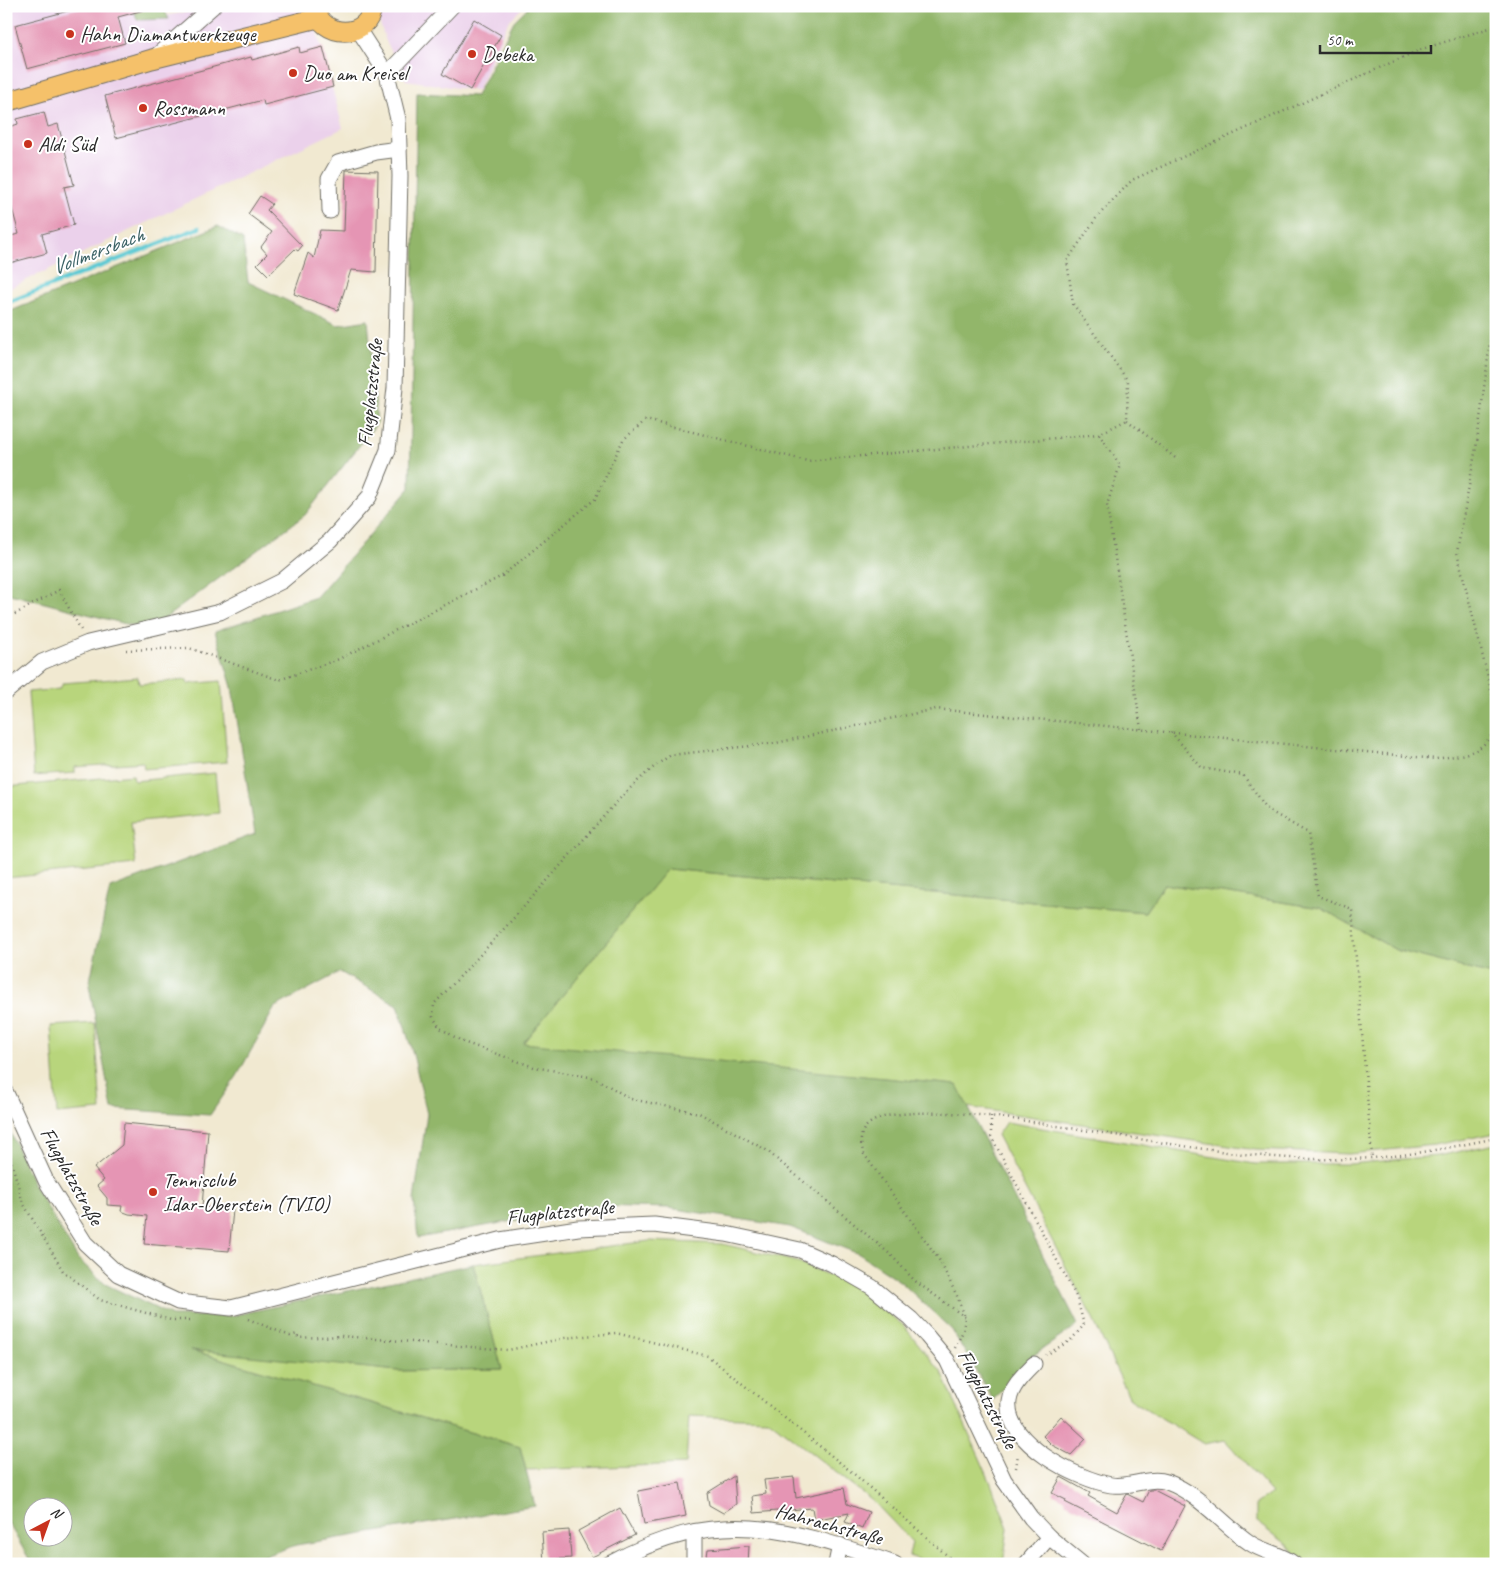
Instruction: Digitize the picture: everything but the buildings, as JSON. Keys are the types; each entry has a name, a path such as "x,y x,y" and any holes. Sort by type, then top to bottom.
{"main road":[{"path":"6,102 316,12 328,28 337,32 348,32 358,29 366,22 372,6"}],"street":[{"path":"152,59 213,6"},
{"path":"387,74 452,6"},
{"name":"Flugplatzstraße","path":"6,692 42,662 88,643 220,612 282,581 330,542 369,497 388,450 395,388 398,310 399,149 398,119 387,74 358,29"},
{"path":"330,211 329,179 338,163 376,152 399,149"},
{"name":"Flugplatzstraße","path":"6,1093 46,1181 85,1243 118,1274 178,1302 232,1308 500,1240 578,1228 654,1225 726,1234 800,1250 832,1264 860,1279 893,1303 911,1319 947,1360 1004,1480 1031,1518 1049,1537 1082,1564"},
{"path":"1034,1364 1019,1379 1012,1390 1009,1401 1009,1414 1021,1434 1040,1454 1095,1481 1130,1485 1155,1480 1167,1482 1201,1502 1251,1544 1294,1564"},
{"name":"Hahrachstraße","path":"609,1564 652,1542 694,1532 735,1527 761,1527 793,1532 840,1545 895,1564"},
{"path":"694,1532 694,1564"},
{"path":"1026,1564 1049,1537"},
{"path":"836,1564 840,1545"}],"path":[{"path":"1127,420 1128,381 1073,304 1067,261 1103,210 1132,180 1419,50 1496,26"},
{"path":"1496,296 1477,442 1457,552 1496,710"},
{"path":"122,650 189,648 279,680 339,659 502,576 595,498 623,440 646,420 807,461 1099,434 1127,420"},
{"path":"1127,420 1178,460"},
{"path":"1099,434 1120,465 1107,505 1141,729"},
{"path":"6,619 59,590 88,643"},
{"path":"965,1317 915,1281 891,1255 766,1150 699,1112 631,1099 594,1078 534,1067 462,1042 440,1028 433,1017 434,1004 491,944 621,798 658,763 671,755 776,743 936,709 1436,759 1478,751 1492,736 1496,726"},
{"path":"1171,732 1202,768 1243,775 1268,810 1308,833 1318,896 1352,909 1372,1158"},
{"path":"947,1360 963,1331 965,1317 958,1296 940,1261 864,1154 859,1142 859,1134 868,1124 878,1118 901,1114 958,1112 1257,1156 1372,1158 1436,1150 1496,1138"},
{"path":"991,1116 991,1136 1077,1298 1084,1325 1072,1340 1034,1364"},
{"path":"6,1143 23,1203 63,1271 100,1300 171,1320 198,1320"},
{"path":"241,1320 248,1319 290,1336 297,1334 298,1338 341,1336 508,1350 565,1338 616,1333 708,1356 854,1474 957,1564"},
{"path":"1012,1492 1021,1434"}],"shaded area":[{"path":"15,6 133,6 137,20 227,6 310,6 343,128 6,290 6,9"},
{"path":"384,6 524,6 508,22 477,91 406,80 386,41 378,18"}],"green space":[{"path":"133,6 162,6 169,19 137,20"},
{"path":"529,6 1496,6 1496,976 1396,950 1321,908 1164,884 1145,912 667,869 523,1043 957,1085 1078,1325 1028,1359 993,1400 952,1330 901,1282 859,1254 790,1227 669,1208 596,1206 418,1238 414,1200 427,1114 413,1054 398,1005 340,972 275,1007 237,1076 210,1115 112,1109 89,985 110,888 255,834 232,687 215,631 316,597 410,488 417,93 476,96 514,21"},
{"path":"218,226 243,240 248,282 338,325 368,320 377,423 305,515 149,630 6,593 6,313"},
{"path":"138,677 139,684 187,680 188,684 221,681 227,762 144,769 143,762 75,767 75,773 34,776 28,692 60,689 63,683"},
{"path":"215,773 219,813 131,822 136,865 6,878 6,787 133,775 134,781"},
{"path":"667,869 1145,912 1164,884 1321,908 1396,950 1496,976 1496,1133 1434,1145 1349,1154 1256,1150 967,1107 956,1085 522,1044"},
{"path":"95,1023 101,1110 57,1114 51,1026"},
{"path":"1006,1122 1255,1164 1350,1164 1437,1156 1496,1144 1496,1564 1304,1564 1288,1545 1256,1521 1256,1504 1272,1493 1225,1440 1204,1444 1130,1399 1092,1317 997,1135"},
{"path":"6,1123 34,1185 78,1259 105,1284 172,1316 231,1316 473,1264 502,1369 398,1371 191,1350 520,1447 535,1506 296,1545 241,1564 32,1564 23,1548 72,1548 72,1498 22,1498 22,1547 6,1519"},
{"path":"649,1241 723,1244 798,1262 853,1286 903,1325 942,1373 990,1481 1008,1528 1003,1564 933,1564 909,1556 912,1542 875,1503 768,1419 689,1416 686,1464 526,1470 520,1447 188,1349 398,1371 502,1369 473,1264"}],"waterway":[{"name":"Vollmersbach","path":"6,303 199,228"}],"place":[{"name":"Hahn Diamantwerkzeuge","path":"70,34"},
{"name":"Debeka","path":"472,54"},
{"name":"Duo am Kreisel","path":"293,73"},
{"name":"Rossmann","path":"143,108"},
{"name":"Aldi Süd","path":"28,144"},
{"name":"Tennisclub Idar-Oberstein (TVIO)","path":"153,1192"}]}
